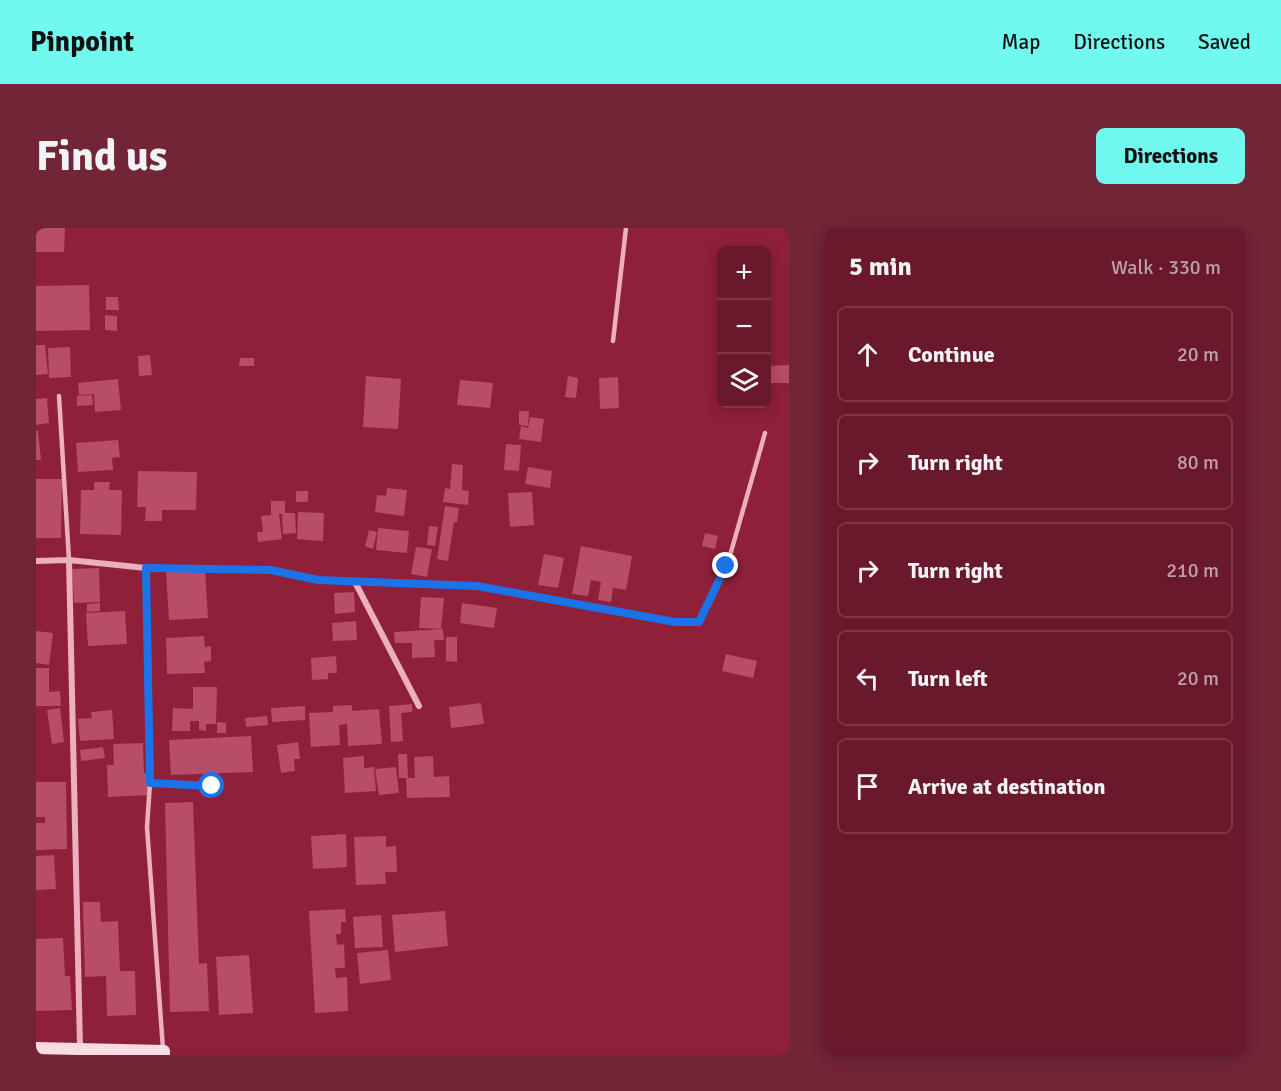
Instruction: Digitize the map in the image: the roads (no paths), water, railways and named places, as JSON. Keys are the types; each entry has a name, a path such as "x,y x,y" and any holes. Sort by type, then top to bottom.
{"main road":[{"path":"36,1048 80,1047 164,1053"}],"street":[{"path":"69,560 80,1047"},
{"path":"36,561 69,560 146,568 271,570 318,580 355,582 419,706"}],"lane":[{"path":"613,341 626,228"},
{"path":"59,396 69,560"},
{"path":"355,582 477,586 675,622 699,622 726,566 765,433"},
{"path":"146,568 150,783 147,827 164,1053"},
{"path":"150,783 212,786"}]}
